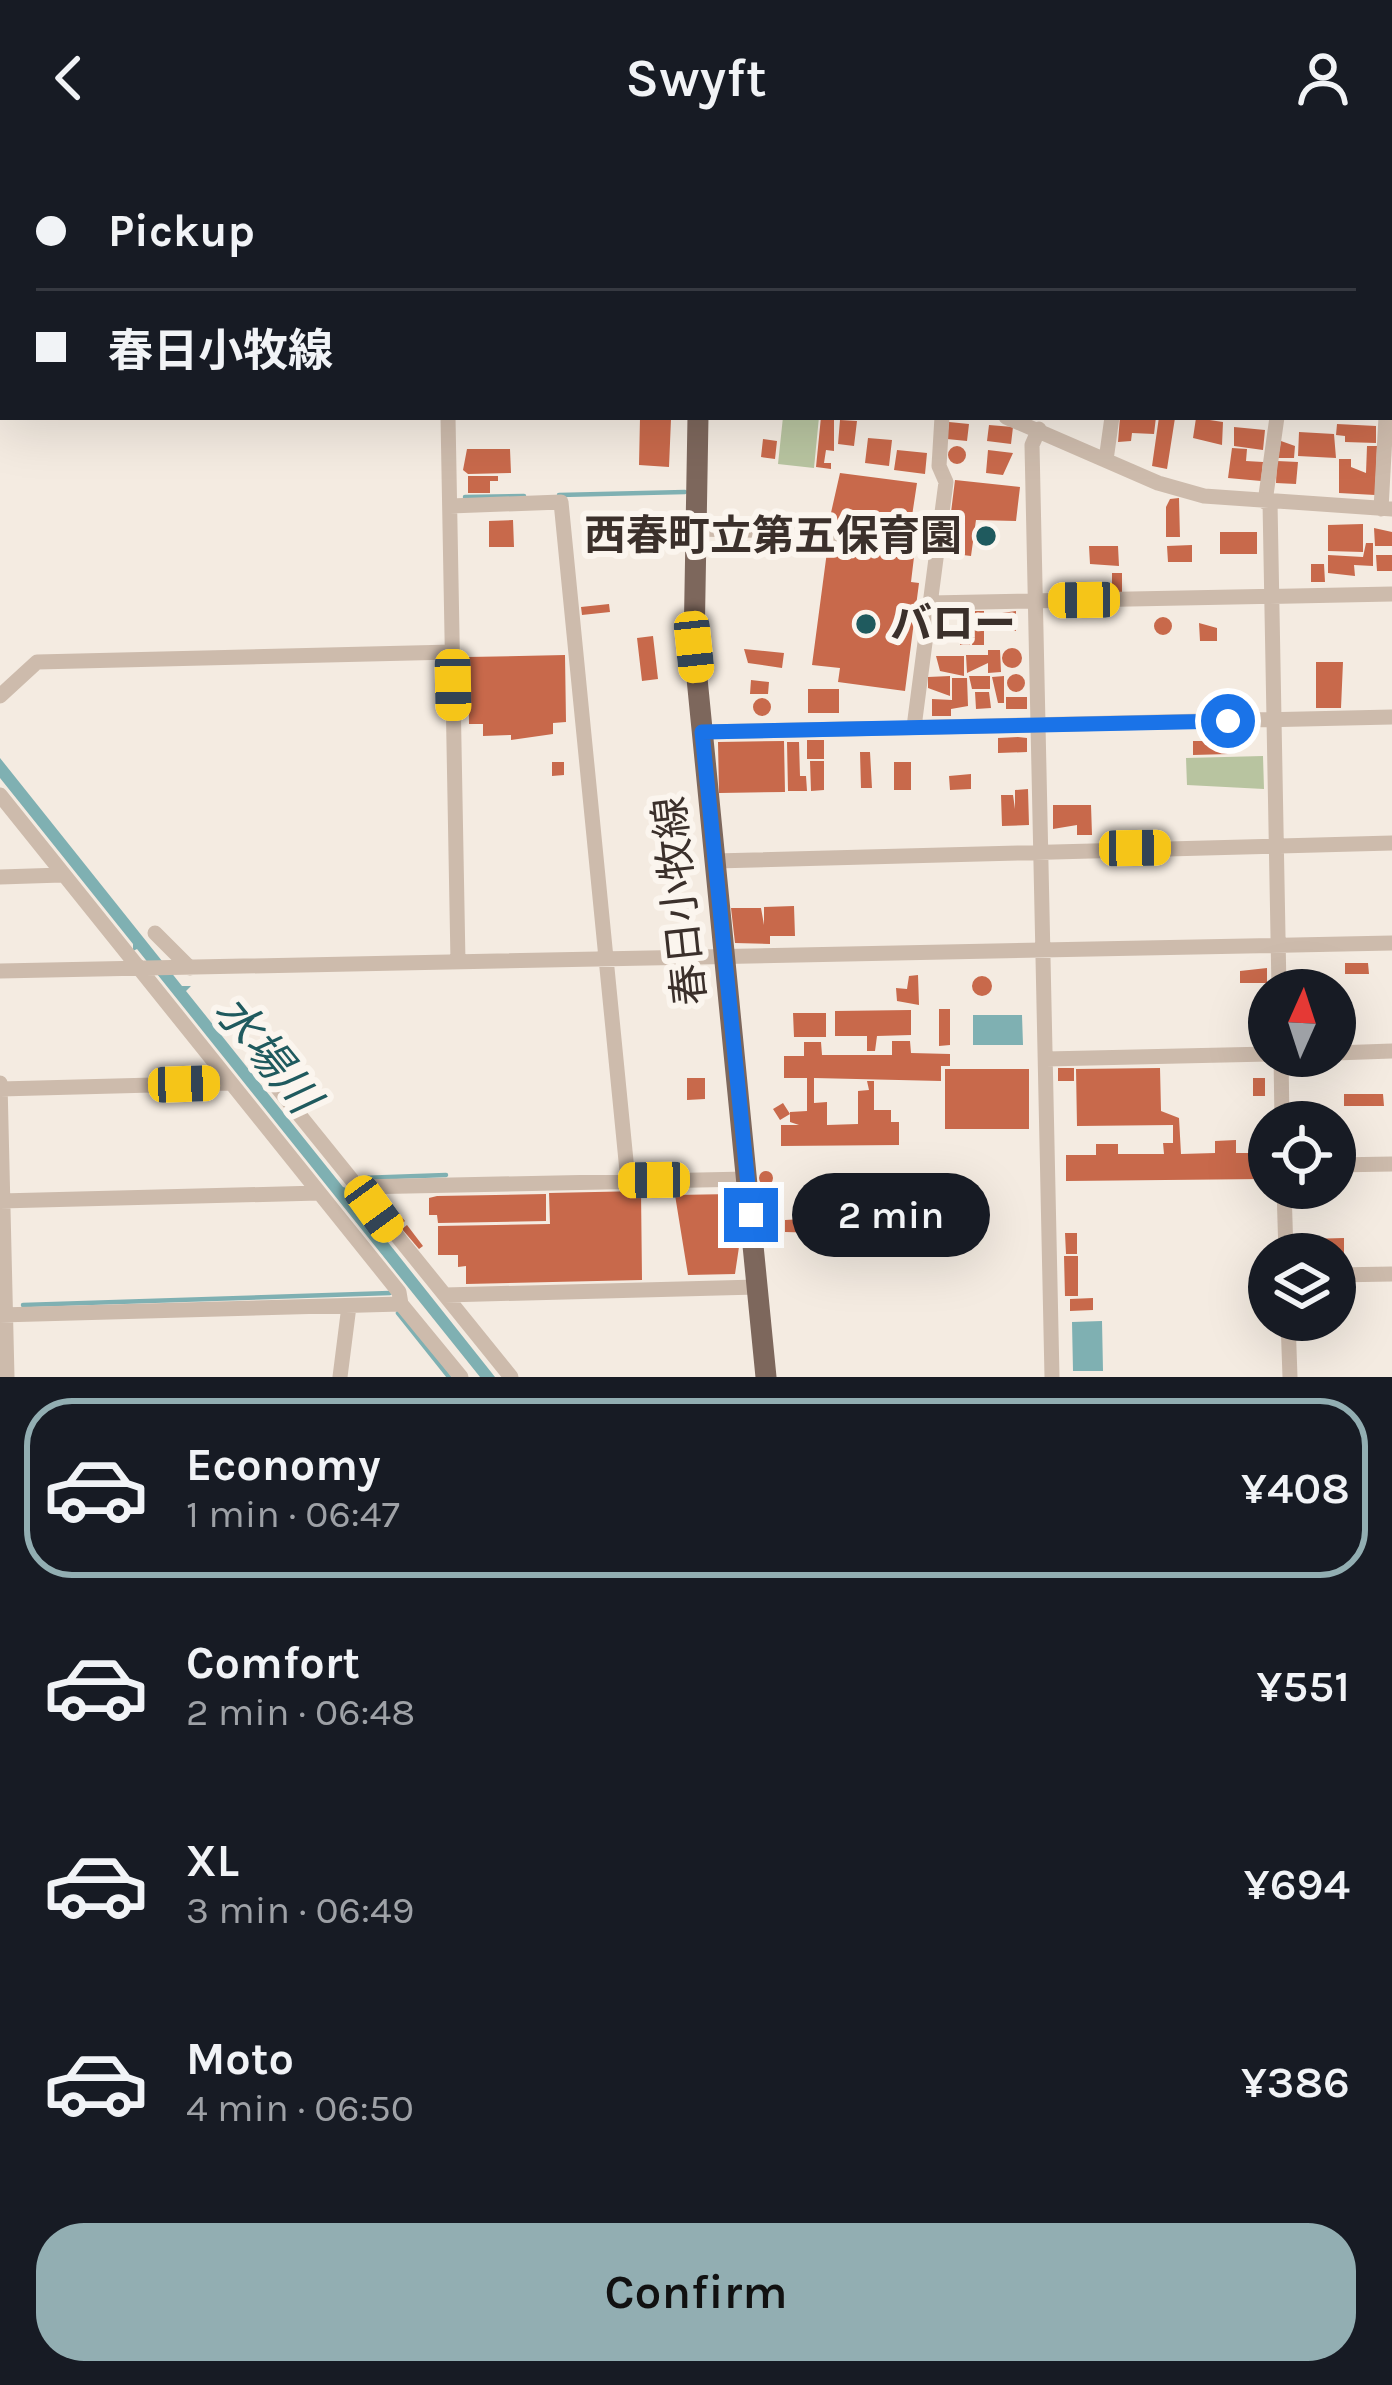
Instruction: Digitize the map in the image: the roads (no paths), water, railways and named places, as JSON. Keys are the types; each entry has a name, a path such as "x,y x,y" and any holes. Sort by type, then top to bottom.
{"main road":[{"name":"春日小牧線","path":"698,420 693,620 766,1377"}],"street":[{"path":"448,420 458,962"},
{"path":"914,727 946,482 939,466 942,420"},
{"path":"1014,420 1204,496 1386,509 1386,420"},
{"path":"1106,460 1112,420"},
{"path":"1277,420 1268,502 1278,969"},
{"path":"1039,429 1032,445 1052,1377"},
{"path":"450,506 561,502 628,1181"},
{"path":"694,529 790,531 937,550"},
{"path":"930,603 1392,594"},
{"path":"0,696 38,662 453,652"},
{"path":"702,732 1392,717"},
{"path":"0,795 399,1292 401,1304 461,1377"},
{"path":"715,861 1392,843"},
{"path":"0,877 62,875"},
{"path":"155,933 188,968"},
{"path":"0,971 1392,943"},
{"path":"1356,1052 1392,1051"},
{"path":"1046,1059 1248,1054"},
{"path":"7,1377 0,1086 230,1083"},
{"path":"276,1085 511,1377"},
{"path":"1356,1165 1392,1164"},
{"path":"358,1187 747,1179"},
{"path":"1,1201 319,1193"},
{"path":"1356,1275 1392,1274"},
{"path":"446,1295 757,1287"},
{"path":"3,1315 401,1304"},
{"path":"340,1377 349,1306"},
{"path":"1289,1341 1290,1377"}],"water":[{"path":"0,758 182,986 191,986 186,991 343,1187 350,1189 495,1377 480,1377 137,949 133,951 133,944 0,778"},
{"path":"973,1015 1022,1015 1023,1045 973,1045"},
{"path":"1102,1321 1103,1371 1073,1371 1072,1322"}],"waterway":[{"path":"559,495 685,492"},
{"path":"465,497 524,496"},
{"path":"361,1178 446,1175"},
{"path":"23,1305 390,1293"},
{"path":"398,1313 449,1377"}],"place":[{"name":"西春町立第五保育園","path":"986,536"},
{"name":"バロー","path":"866,624"}],"water label":[{"name":"水場川","path":"267,1054"}]}
